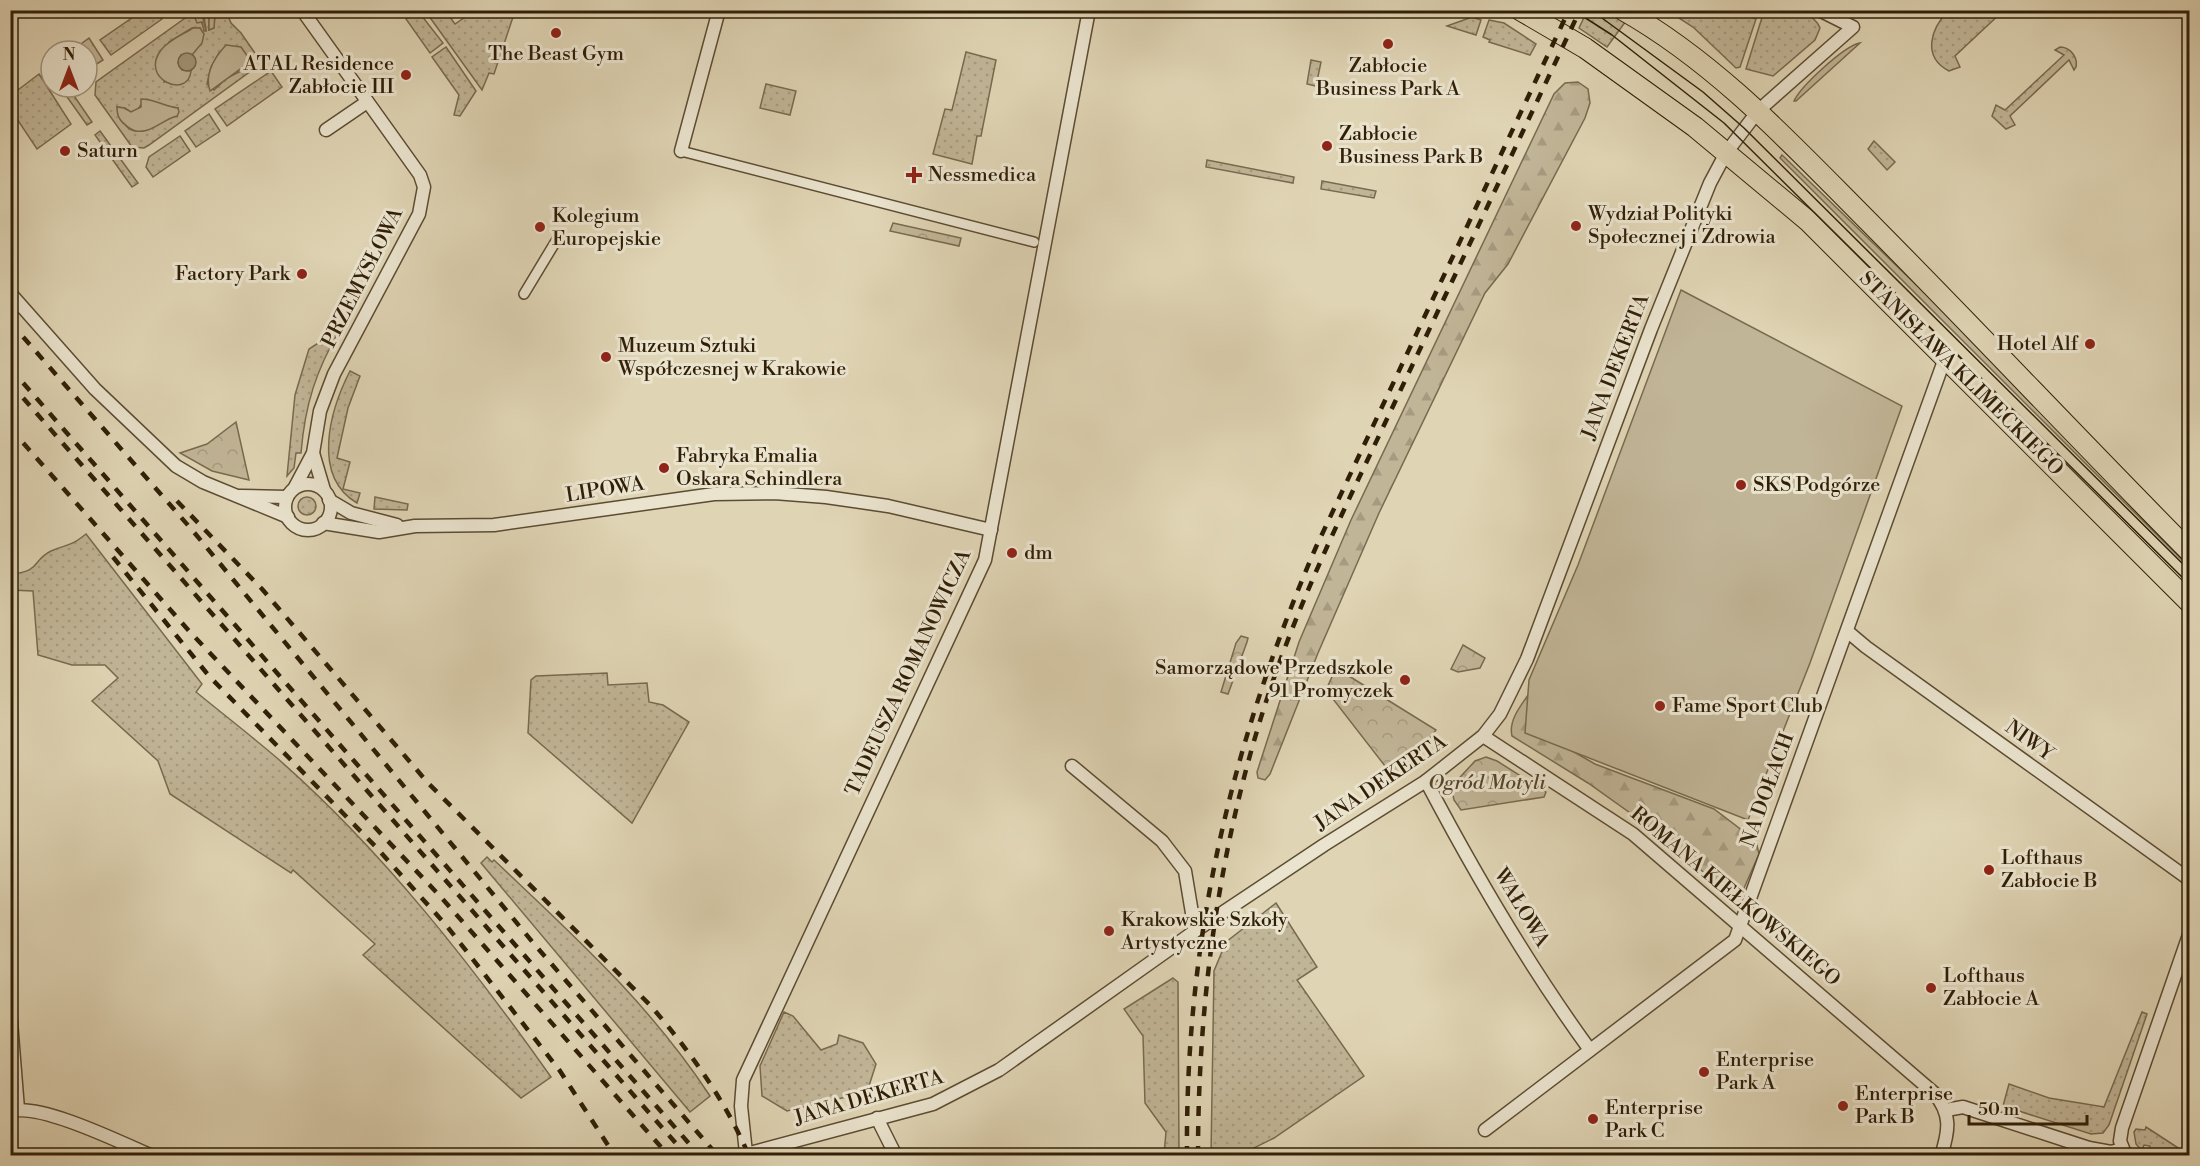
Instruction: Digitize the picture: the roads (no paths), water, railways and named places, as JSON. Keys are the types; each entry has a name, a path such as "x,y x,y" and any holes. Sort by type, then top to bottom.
{"main road":[{"name":"STANISŁAWA KLIMECKIEGO","path":"1520,10 1585,48 1726,153 1808,222 2190,603"},
{"name":"STANISŁAWA KLIMECKIEGO","path":"1623,10 1708,68 1758,111 1933,286 2190,552"}],"street":[{"name":"PRZEMYSŁOWA","path":"291,492 313,453 320,411 334,375 419,214 424,187 420,175 302,10"},
{"path":"719,10 681,151 1034,242"},
{"name":"TADEUSZA ROMANOWICZA","path":"742,1154 743,1080 979,577 991,530 1089,10"},
{"name":"JANA DEKERTA","path":"742,1154 933,1104 999,1070 1196,931 1324,845 1426,781 1483,736 1500,714 1527,659 1651,328 1710,183 1726,153 1758,111 1853,27 1819,10"},
{"path":"326,130 367,102"},
{"path":"524,294 559,236"},
{"path":"10,293 95,389 166,457 192,477 288,518 304,529 317,527 330,513 327,495 310,484 291,492 240,496"},
{"name":"NA DOŁACH","path":"1485,1131 1731,944 1741,925 1945,358"},
{"name":"PRZEMYSŁOWA","path":"313,453 327,495"},
{"path":"288,518 285,507 291,492"},
{"name":"LIPOWA","path":"327,495 358,516 401,526 494,525 683,498 774,493 826,497 888,506 991,530"},
{"name":"LIPOWA","path":"323,523 379,532 401,526"},
{"name":"NIWY","path":"1847,631 2190,880"},
{"name":"ROMANA KIEŁKOWSKIEGO","path":"1483,736 1634,834 1934,1093 1946,1110"},
{"path":"1072,766 1161,841 1185,871 1196,931"},
{"name":"WAŁOWA","path":"1426,781 1507,925 1557,1005 1590,1050"},
{"path":"1941,1155 1948,1131 1946,1110 1963,1107 2089,1148 2124,1152 2120,1134 2190,932"},
{"path":"10,1010 14,1110 66,1120 152,1155"},
{"path":"877,1118 896,1155"}],"tram line":[{"path":"1573,10 1612,35 1724,123 2190,585"},
{"path":"1591,10 1703,92 1744,128 2190,571"}],"railway":[{"path":"1187,1156 1188,1076 1194,997 1205,920 1219,844 1237,769 1260,695 1286,621 1316,547 1569,10"},
{"path":"1198,1156 1202,1042 1214,929 1234,818 1264,708 1292,630 1324,554 1580,10"},
{"path":"10,322 193,531 535,945 718,1156"},
{"path":"10,368 700,1156"},
{"path":"10,383 687,1156"},
{"path":"10,428 190,632 439,895 669,1156"},
{"path":"177,501 262,589 428,783 650,1005 706,1077 749,1156"},
{"path":"113,557 209,676 375,846 446,925 560,1071 615,1156"}],"place":[{"name":"The Beast Gym","path":"556,33"},
{"name":"Zabłocie Business Park A","path":"1388,44"},
{"name":"ATAL Residence Zabłocie III","path":"406,75"},
{"name":"Zabłocie Business Park B","path":"1327,146"},
{"name":"Saturn","path":"65,151"},
{"name":"Nessmedica","path":"914,175"},
{"name":"Wydział Polityki Społecznej i Zdrowia","path":"1576,226"},
{"name":"Kolegium Europejskie","path":"540,227"},
{"name":"Factory Park","path":"302,274"},
{"name":"Hotel Alf","path":"2090,344"},
{"name":"Muzeum Sztuki Współczesnej w Krakowie","path":"606,357"},
{"name":"Fabryka Emalia Oskara Schindlera","path":"664,468"},
{"name":"SKS Podgórze","path":"1741,485"},
{"name":"dm","path":"1012,553"},
{"name":"Samorządowe Przedszkole 91 Promyczek","path":"1405,680"},
{"name":"Fame Sport Club","path":"1660,706"},
{"name":"Lofthaus Zabłocie B","path":"1989,870"},
{"name":"Krakowskie Szkoły Artystyczne","path":"1109,931"},
{"name":"Lofthaus Zabłocie A","path":"1931,988"},
{"name":"Enterprise Park A","path":"1704,1072"},
{"name":"Enterprise Park B","path":"1843,1106"},
{"name":"Enterprise Park C","path":"1593,1119"}],"park label":[{"name":"Ogród Motyli","path":"1487,783"}]}
